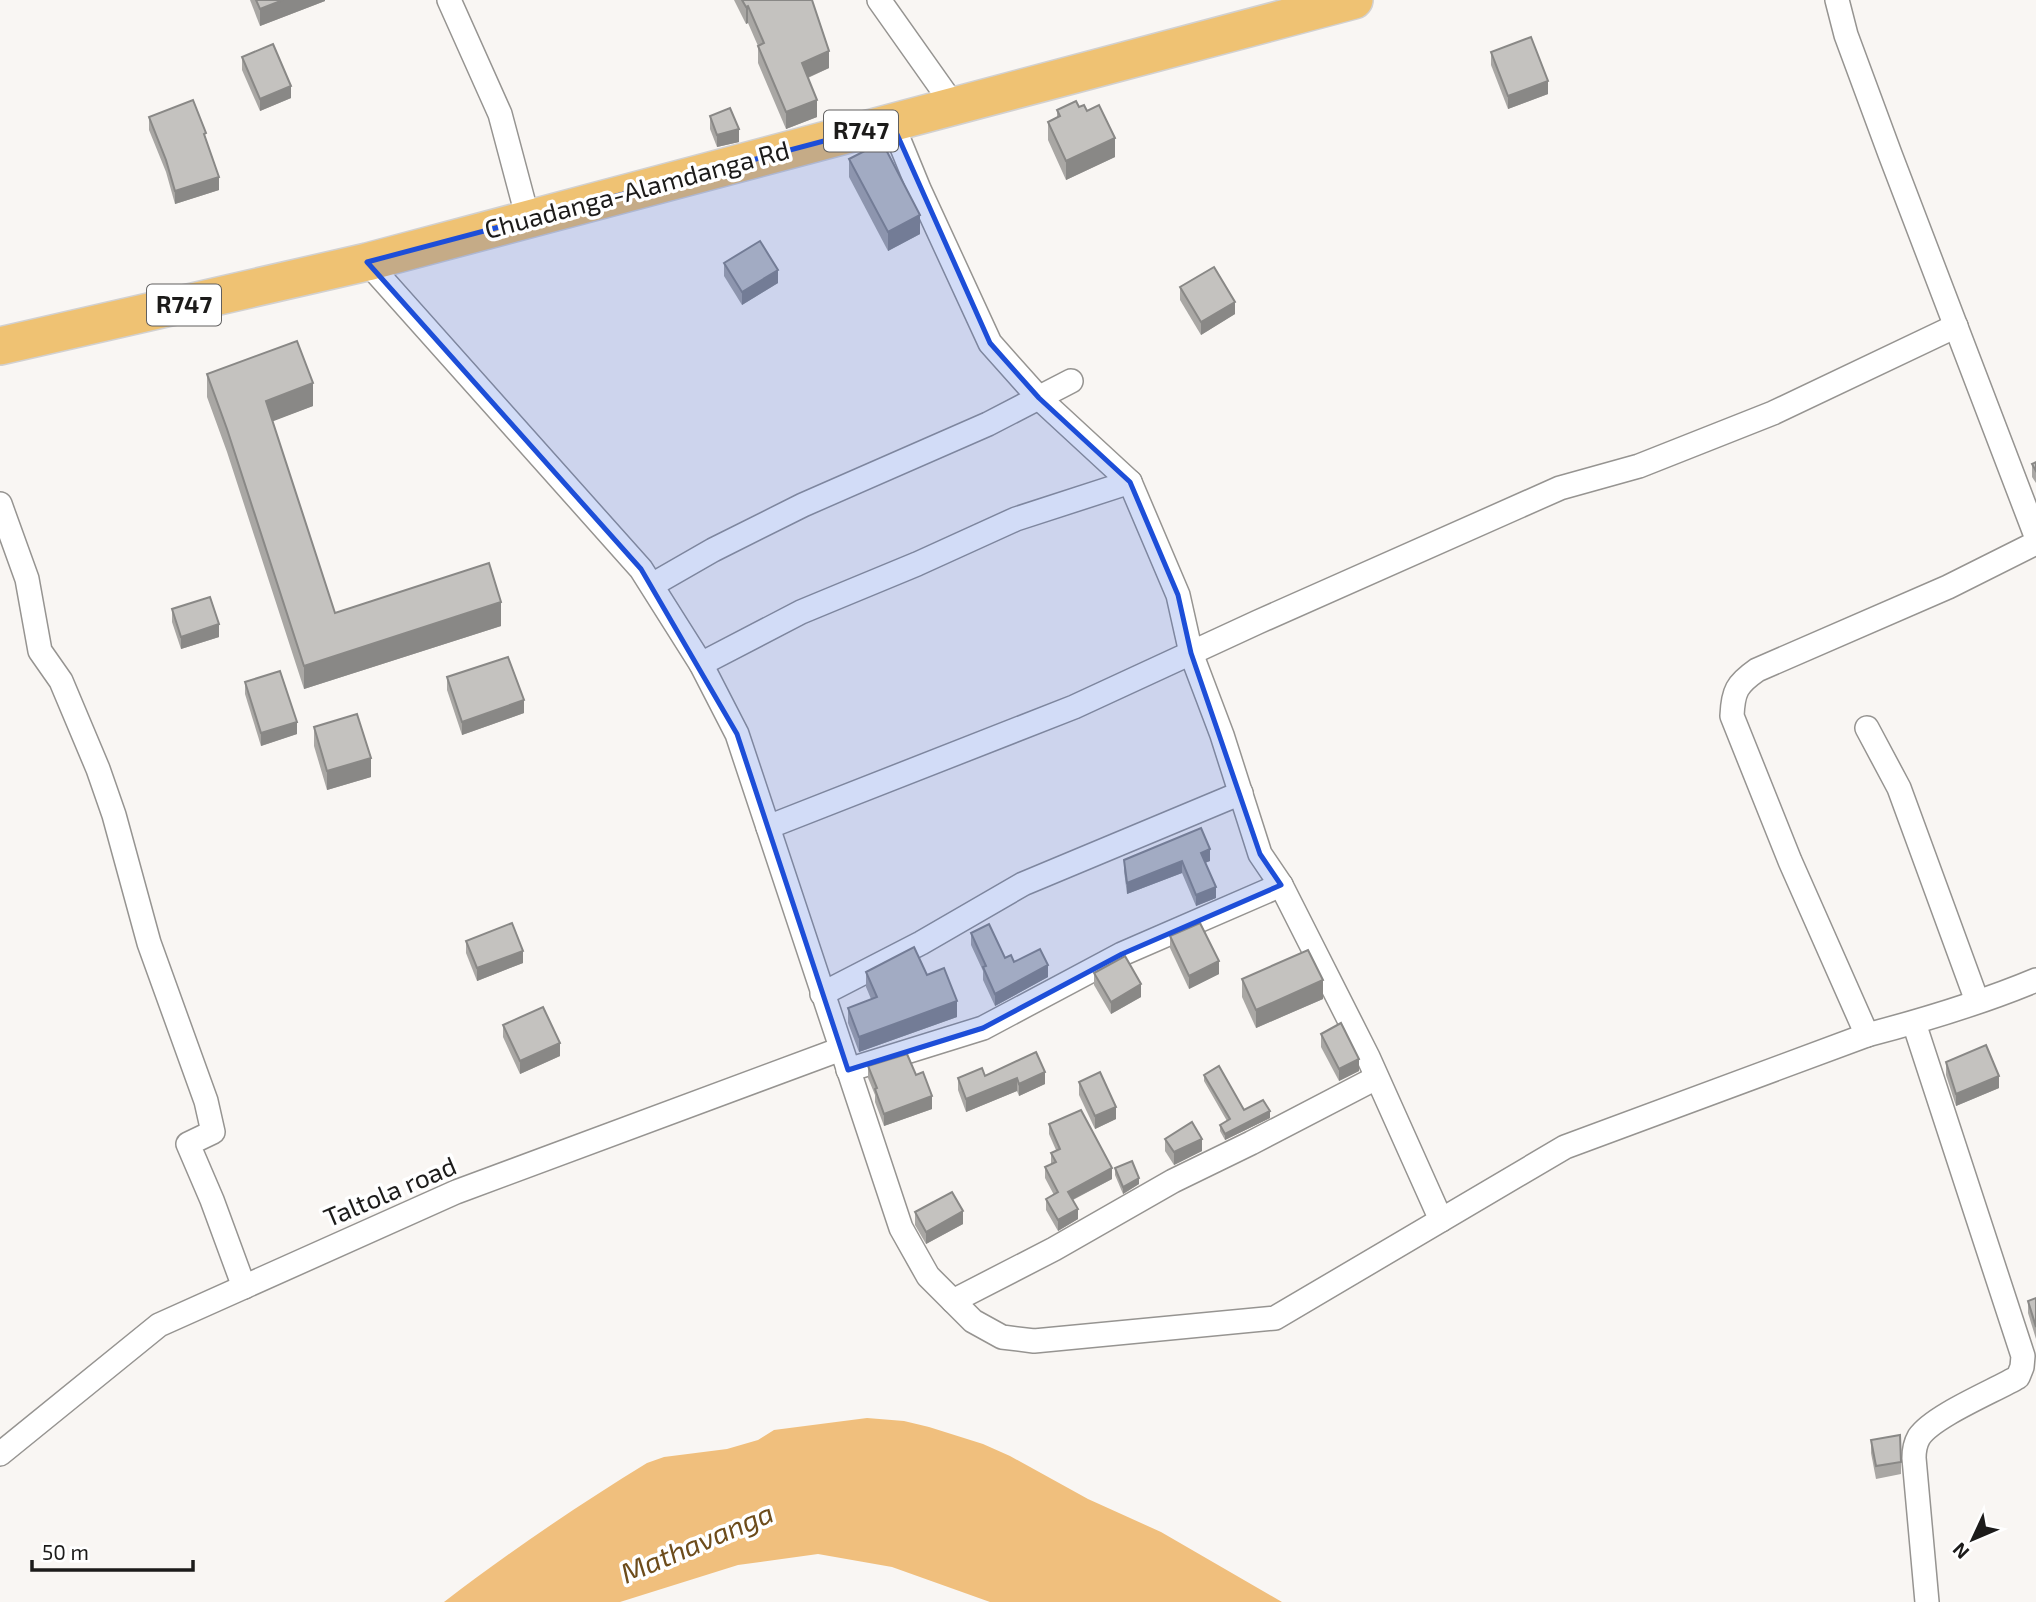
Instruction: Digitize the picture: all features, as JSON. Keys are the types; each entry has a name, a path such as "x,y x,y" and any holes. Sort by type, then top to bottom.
{"main road":[{"name":"Chuadanga-Alamdanga Rd","path":"367,262 1354,0"},
{"name":"R747","path":"0,346 367,262"}],"street":[{"path":"449,0 500,114 528,219"},
{"path":"879,0 954,106"},
{"path":"1837,0 1846,35 2036,536"},
{"path":"892,123 919,189 990,343 1038,398 1130,482 1178,596 1191,653 1222,735 1260,855 1281,885 1368,1057 1441,1220"},
{"path":"367,262 641,569 701,664 737,734 901,1228 928,1276 973,1321 1002,1337 1034,1341 1275,1318 1564,1147 1867,1035 1914,1023 2036,980"},
{"path":"768,827 1074,707 1560,488 1639,466 1773,413 1956,326"},
{"path":"652,585 713,550 803,506 988,424 1071,382"},
{"path":"701,664 801,612 1016,519 1130,482"},
{"path":"0,504 27,579 40,651 61,681 98,769 114,815 149,943 206,1101 213,1132 188,1144 212,1199 244,1287"},
{"path":"1867,1035 1790,861 1732,716 1735,691 1744,679 1757,670 1948,587 2036,542"},
{"path":"1867,728 1899,788 1977,1001"},
{"path":"822,994 921,943 1023,884 1241,793"},
{"name":"Taltola road","path":"0,1454 159,1325 456,1192 844,1060 984,1028 1122,954 1281,885"},
{"path":"1914,1023 2023,1356 2018,1377 1941,1419 1925,1430 1918,1439 1914,1458 1927,1602"},
{"path":"953,1301 1054,1249 1173,1181 1376,1078"}],"highlighted area":[{"path":"892,123 990,343 1039,398 1130,482 1178,595 1191,653 1260,854 1281,885 1122,954 983,1028 848,1070 737,734 641,569 367,262"}],"water":[{"name":"Mathavanga","path":"867,1418 904,1421 983,1444 1088,1499 1161,1532 1282,1602 990,1602 892,1567 818,1554 738,1565 620,1602 444,1602 544,1530 647,1463 664,1457 727,1449 758,1440 774,1430"}],"building":[{"path":"256,0 283,0 260,9"},
{"path":"742,0 812,0 829,51 802,63 817,100 786,112 758,46 764,43 748,6 746,7"},
{"path":"1531,37 1548,81 1508,96 1491,52"},
{"path":"273,44 291,86 260,99 242,57"},
{"path":"193,100 219,177 175,191 149,117"},
{"path":"1076,101 1079,107 1084,105 1087,111 1099,105 1115,138 1066,161 1048,122 1060,116 1057,110"},
{"path":"730,108 739,129 717,135 710,116"},
{"path":"882,142 920,215 888,232 849,159"},
{"path":"760,241 778,270 742,292 724,263"},
{"path":"1214,267 1235,302 1201,322 1180,287"},
{"path":"297,341 313,383 266,401 335,613 489,563 501,602 304,666 207,374"},
{"path":"210,597 219,624 181,637 172,609"},
{"path":"508,657 524,700 462,722 447,677"},
{"path":"280,671 297,722 261,733 245,682"},
{"path":"357,714 371,758 327,771 314,727"},
{"path":"1201,828 1210,849 1201,853 1216,887 1196,895 1182,861 1127,883 1124,860"},
{"path":"512,923 523,951 477,968 466,941"},
{"path":"1200,923 1219,961 1189,976 1170,936"},
{"path":"989,924 1005,958 1011,955 1014,962 1040,949 1048,965 995,994 971,933"},
{"path":"914,947 927,975 944,968 957,1001 859,1037 848,1008 877,997 866,972"},
{"path":"1308,950 1323,980 1256,1010 1242,979"},
{"path":"1125,956 1141,984 1111,1002 1094,973"},
{"path":"543,1007 560,1043 520,1061 503,1025"},
{"path":"1341,1023 1359,1059 1339,1069 1321,1034"},
{"path":"1986,1045 1999,1076 1956,1094 1946,1062"},
{"path":"1036,1052 1045,1072 1019,1084 1017,1078 966,1099 958,1078 982,1068 985,1076"},
{"path":"907,1054 916,1075 923,1072 932,1096 884,1114 868,1066"},
{"path":"1219,1066 1244,1110 1263,1100 1270,1111 1225,1134 1220,1125 1230,1119 1204,1075"},
{"path":"1100,1072 1116,1107 1095,1116 1079,1082"},
{"path":"1081,1110 1112,1168 1068,1192 1078,1209 1058,1220 1046,1199 1058,1192 1045,1167 1056,1162 1051,1153 1060,1149 1049,1124"},
{"path":"1192,1122 1202,1139 1174,1152 1165,1139"},
{"path":"1132,1161 1139,1178 1123,1187 1115,1168"},
{"path":"952,1192 963,1211 926,1232 915,1212"},
{"path":"2036,1298 2036,1327 2028,1301"},
{"path":"1900,1435 1901,1462 1876,1466 1871,1440"}]}
